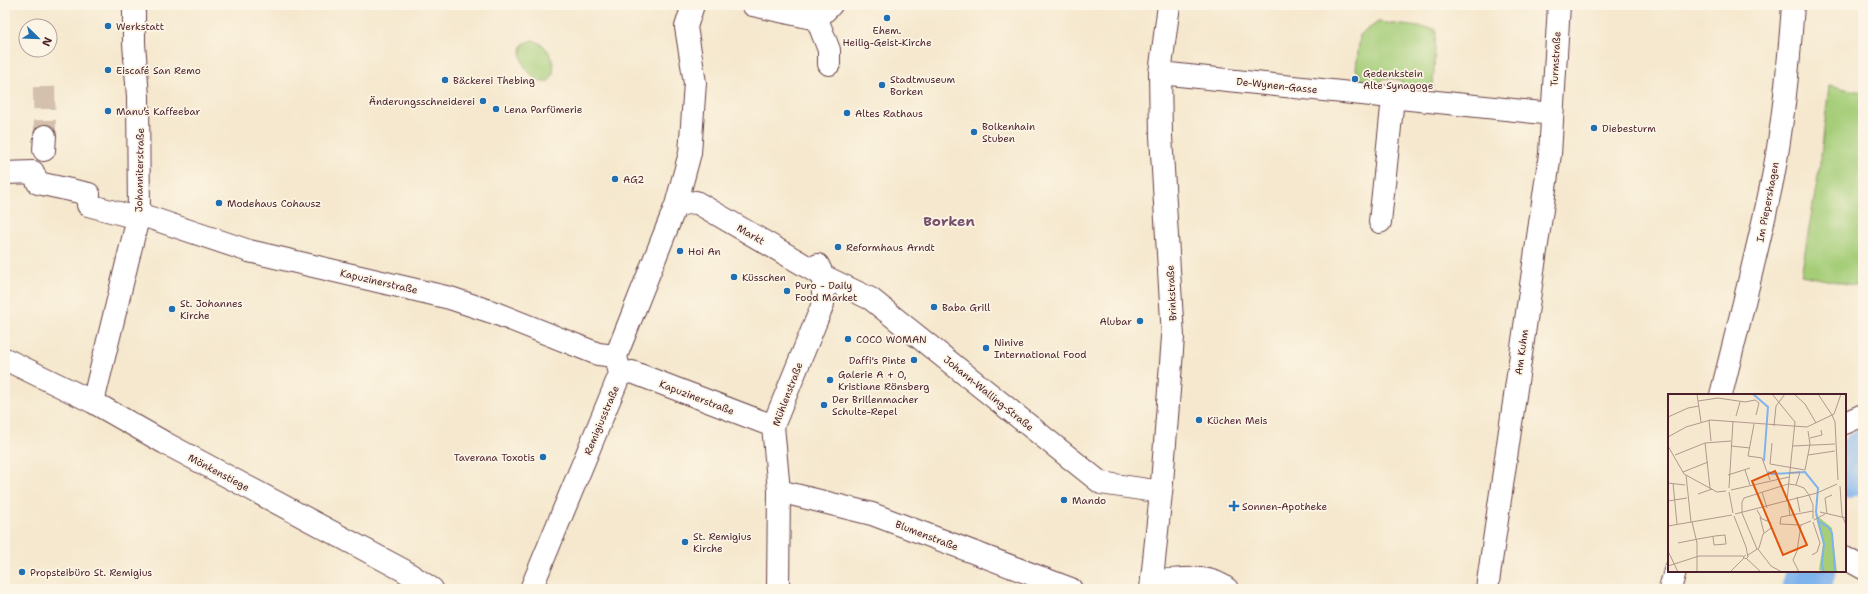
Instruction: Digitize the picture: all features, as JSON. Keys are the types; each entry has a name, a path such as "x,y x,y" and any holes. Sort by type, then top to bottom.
{"street":[{"name":"Johanniterstraße","path":"93,402 139,214 139,112 134,43 134,5"},
{"name":"Remigiusstraße","path":"531,589 618,365 676,205 690,152 695,83 686,27 693,5"},
{"path":"753,5 824,12 829,50 829,64"},
{"name":"Brinkstraße","path":"1152,585 1173,337 1161,136 1160,73 1169,5"},
{"name":"Turmstraße","path":"1552,114 1559,5"},
{"name":"Im Piepershagen","path":"1721,394 1752,274 1773,175 1789,63 1793,5"},
{"name":"De-Wynen-Gasse","path":"1160,73 1552,114"},
{"path":"1380,222 1393,98"},
{"name":"Am Kuhm","path":"1487,589 1550,154 1552,114"},
{"name":"Kapuzinerstraße","path":"5,173 33,172 38,183 89,194 88,205 126,215 139,214 249,251 450,298 495,313 598,354 632,372 773,426"},
{"name":"Markt","path":"676,205 696,202 823,276"},
{"path":"813,253 823,276"},
{"name":"Johann-Walling-Straße","path":"823,276 871,299 1101,483 1161,492"},
{"name":"Mühlenstraße","path":"778,589 779,490 773,426 823,304 823,276"},
{"name":"Mönkenstiege","path":"5,359 93,402 165,443 402,570 432,589"},
{"path":"1846,423 1863,415"},
{"name":"Blumenstraße","path":"779,490 872,514 1071,589"},
{"path":"1846,559 1863,568"},
{"path":"1670,589 1675,572"},
{"path":"1152,585 1196,578 1220,583 1227,589"}],"green space":[{"path":"1378,22 1436,29 1433,89 1404,86 1400,80 1385,78 1379,83 1362,81 1356,69 1360,35"},
{"path":"532,40 542,45 549,53 553,63 551,79 546,82 538,80 528,71 521,56 522,45"},
{"path":"1829,86 1863,92 1863,287 1801,275 1820,164"}],"waterway":[{"path":"1846,473 1863,455"},
{"path":"1806,589 1811,572"}],"tunnel":[{"path":"44,87 45,136"}],"place":[{"name":"Ehem. Heilig-Geist-Kirche","path":"887,18"},
{"name":"Werkstatt","path":"108,26"},
{"name":"Eiscafé San Remo","path":"108,70"},
{"name":"Gedenkstein Alte Synagoge","path":"1355,79"},
{"name":"Bäckerei Thebing","path":"445,80"},
{"name":"Stadtmuseum Borken","path":"882,85"},
{"name":"Änderungsschneiderei","path":"483,101"},
{"name":"Lena Parfümerie","path":"496,109"},
{"name":"Manu’s Kaffeebar","path":"108,111"},
{"name":"Altes Rathaus","path":"847,113"},
{"name":"Diebesturm","path":"1594,128"},
{"name":"Bolkenhain Stuben","path":"974,132"},
{"name":"AG2","path":"615,179"},
{"name":"Modehaus Cohausz","path":"219,203"},
{"name":"Reformhaus Arndt","path":"838,247"},
{"name":"Hoi An","path":"680,251"},
{"name":"Küsschen","path":"734,277"},
{"name":"Puro - Daily Food Market","path":"787,291"},
{"name":"Baba Grill","path":"934,307"},
{"name":"St. Johannes Kirche","path":"172,309"},
{"name":"Alubar","path":"1140,321"},
{"name":"COCO WOMAN","path":"848,339"},
{"name":"Ninive International Food","path":"986,348"},
{"name":"Daffi's Pinte","path":"914,360"},
{"name":"Galerie A + O, Kristiane Rönsberg","path":"830,380"},
{"name":"Der Brillenmacher Schulte-Repel","path":"824,405"},
{"name":"Küchen Meis","path":"1199,420"},
{"name":"Taverana Toxotis","path":"543,457"},
{"name":"Mando","path":"1064,500"},
{"name":"Sonnen-Apotheke","path":"1234,506"},
{"name":"St. Remigius Kirche","path":"685,542"},
{"name":"Propsteibüro St. Remigius","path":"22,572"}],"district":[{"name":"Borken","path":"949,221"}]}
